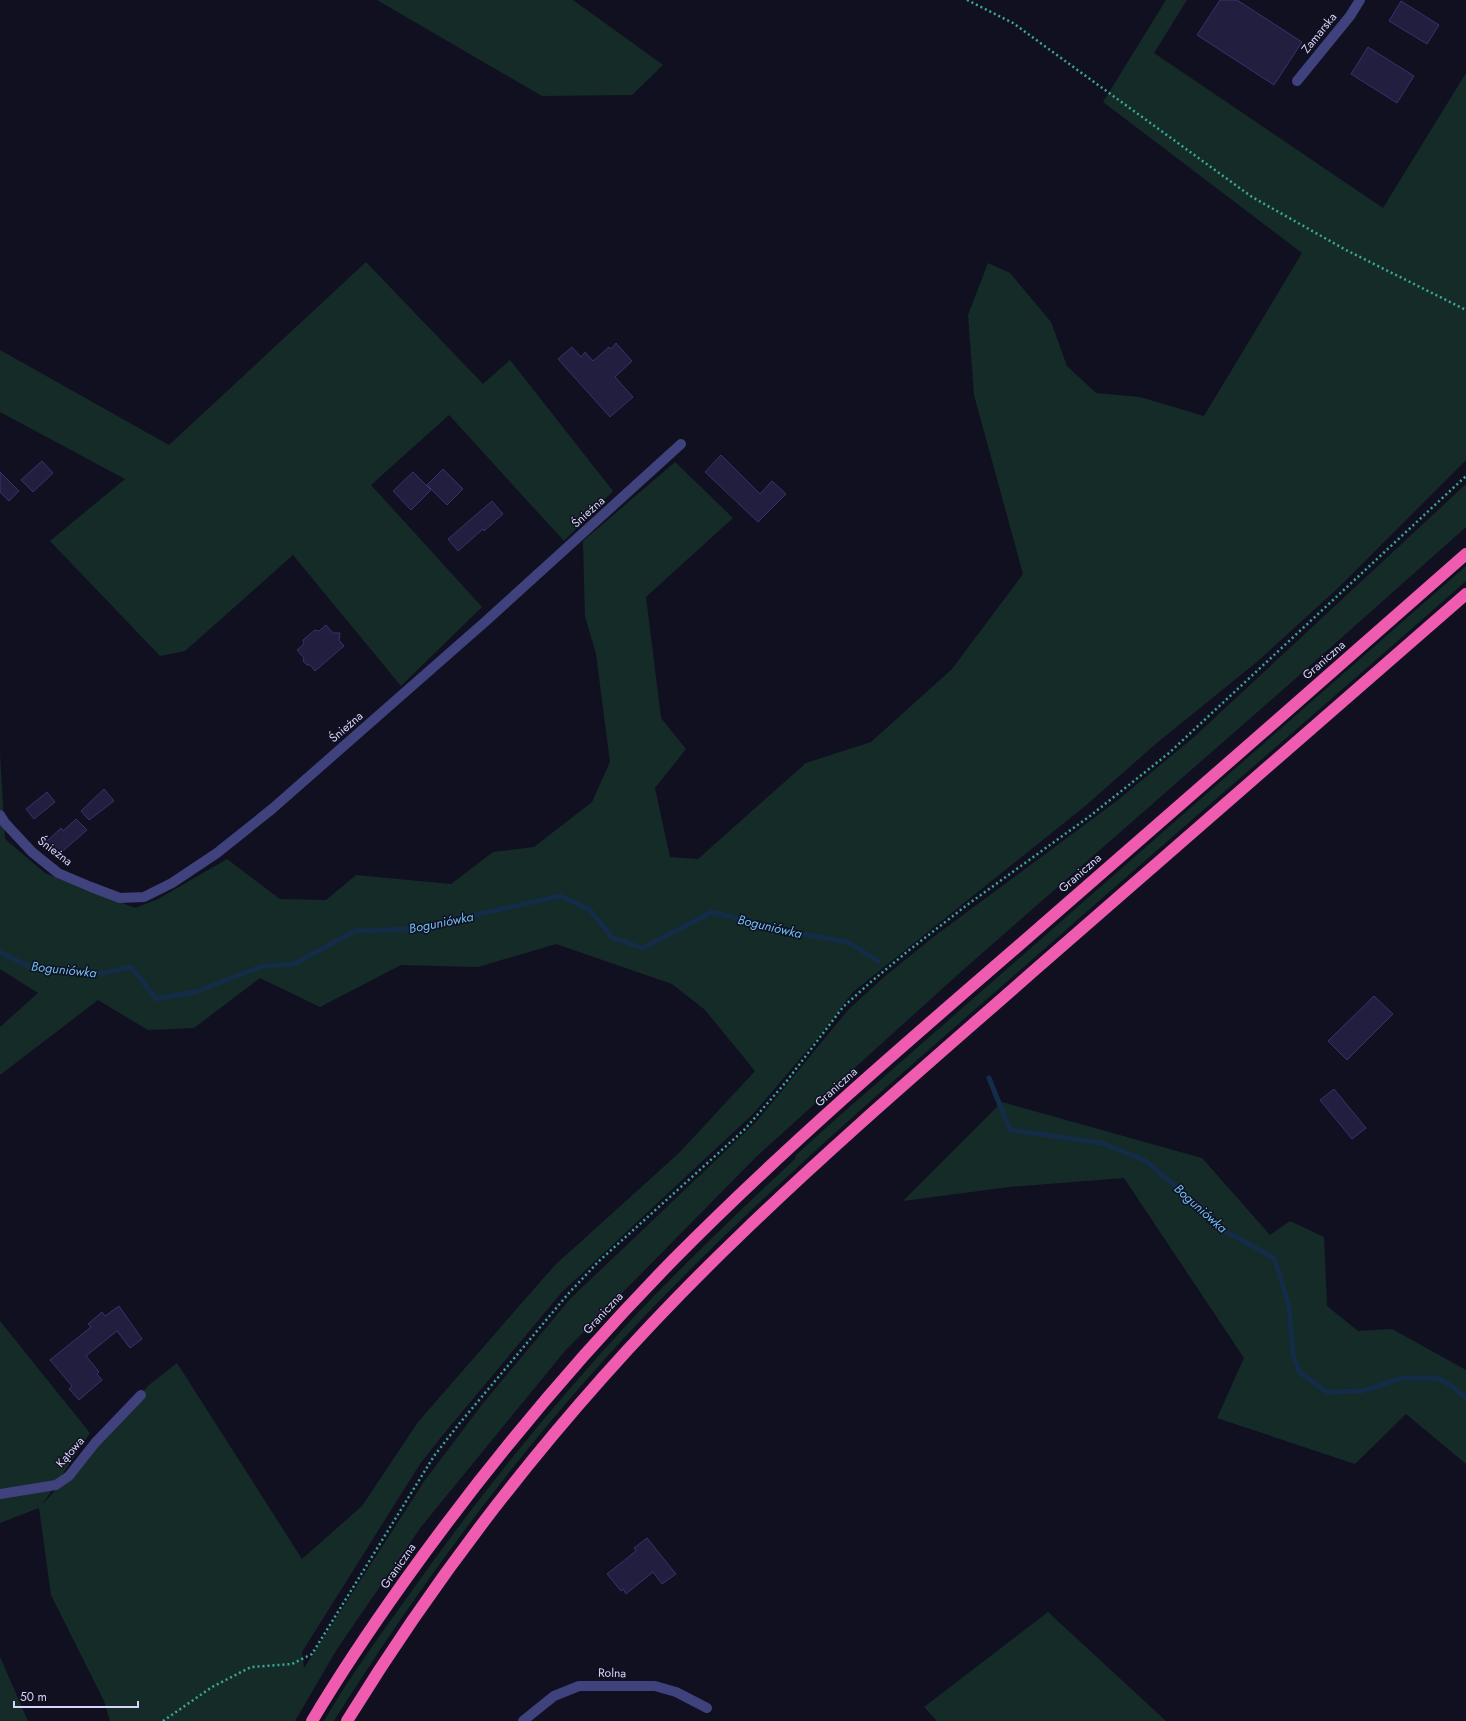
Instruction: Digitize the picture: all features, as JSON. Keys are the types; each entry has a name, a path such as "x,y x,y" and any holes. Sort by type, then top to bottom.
{"highway":[{"name":"Graniczna","path":"312,1721 373,1626 440,1531 478,1481 560,1382 619,1317 675,1259 747,1188 826,1114 1466,554"},
{"path":"347,1721 371,1682 446,1572 504,1496 594,1387 698,1276 772,1204 853,1131 1466,594"}],"street":[{"name":"Zamarska","path":"1297,81 1350,16 1360,0"},
{"name":"Śnieżna","path":"0,815 5,823 32,852 58,873 91,887 120,898 144,897 172,883 217,853 272,809 486,622 681,444"},
{"name":"Kątowa","path":"0,1494 56,1485 69,1476 95,1443 141,1394"},
{"name":"Rolna","path":"523,1721 554,1696 579,1686 655,1686 676,1692 707,1708"}],"path":[{"path":"966,0 1014,23 1252,197 1346,250 1466,310"},
{"path":"163,1721 212,1687 250,1667 292,1664 312,1654 434,1456 464,1418 568,1294 594,1267 745,1129 764,1109 816,1046 843,1007 908,951 967,905 1090,816 1168,753 1466,476"}],"green space":[{"path":"377,0 573,0 663,65 632,95 542,96"},
{"path":"1166,0 1187,0 1154,53 1383,208 1466,73 1466,460 1338,588 1258,661 1158,742 1084,807 853,992 816,1040 753,1114 562,1292 420,1464 302,1652 304,1668 425,1480 484,1402 570,1299 756,1122 848,1010 884,977 932,938 1118,800 1194,737 1466,484 1466,527 963,970 756,1157 564,1352 421,1527 337,1649 295,1721 110,1721 104,1701 51,1595 39,1508 0,1523 0,1321 90,1433 42,1505 149,1385 177,1363 302,1559 362,1506 418,1422 555,1265 679,1153 755,1071 705,1010 672,984 556,944 478,967 401,965 320,1007 260,978 194,1028 148,1030 98,1000 0,1075 0,1027 38,993 0,969 0,753 5,839 45,873 135,908 158,899 227,859 280,899 326,900 356,875 451,884 493,852 534,847 592,802 610,762 596,654 585,616 583,541 675,462 733,518 646,597 661,718 686,749 655,788 670,857 698,859 806,763 871,742 952,669 1023,574 974,395 968,315 988,263 1010,273 1051,322 1067,366 1096,393 1140,397 1204,416 1302,253 1103,102"},
{"path":"366,262 483,384 510,360 613,491 564,541 449,415 371,485 482,607 401,686 293,555 185,651 160,656 50,541 125,479 0,412 0,350 169,445"},
{"path":"1466,566 1466,581 877,1095 732,1229 685,1275 597,1368 515,1464 439,1565 403,1616 334,1721 324,1721 377,1639 490,1486 573,1384 602,1351 672,1278 733,1217 796,1158 795,1156 829,1125"},
{"path":"1002,1102 1202,1158 1270,1235 1290,1221 1324,1237 1327,1306 1358,1331 1392,1329 1466,1370 1466,1464 1406,1414 1355,1464 1217,1418 1244,1358 1124,1178 1009,1187 903,1201"},
{"path":"1048,1612 1166,1721 937,1721 924,1707"},
{"path":"0,1657 28,1721 0,1721"}],"building":[{"path":"1220,0 1237,0 1302,42 1274,85 1197,35"},
{"path":"1401,1 1439,25 1427,44 1389,21"},
{"path":"1368,47 1414,76 1397,103 1351,74"},
{"path":"616,343 632,361 615,377 633,397 610,417 558,359 572,347 581,357 585,352 593,361 609,347 611,349"},
{"path":"721,455 760,494 772,481 786,494 758,522 705,472"},
{"path":"42,461 53,473 33,492 21,480"},
{"path":"443,469 463,489 447,505 427,485"},
{"path":"0,472 19,491 9,501 0,492"},
{"path":"413,472 431,490 411,510 393,491"},
{"path":"492,501 503,514 458,551 448,539"},
{"path":"326,625 333,633 340,633 339,640 344,646 315,671 310,665 307,665 303,661 304,658 297,650 304,644 303,640 315,630 319,631"},
{"path":"104,789 114,801 89,820 81,811"},
{"path":"47,792 55,802 34,819 26,809"},
{"path":"76,819 87,830 58,855 46,842 61,828 63,831"},
{"path":"1374,996 1393,1014 1347,1060 1328,1041"},
{"path":"1334,1089 1366,1128 1352,1139 1320,1100"},
{"path":"119,1306 142,1339 130,1348 117,1331 86,1356 99,1372 97,1374 102,1380 79,1400 69,1389 72,1386 50,1360 91,1327 88,1324 102,1312 105,1316"},
{"path":"647,1538 676,1574 662,1584 653,1572 626,1594 623,1589 621,1591 607,1574 636,1551 634,1548"}],"waterway":[{"name":"Boguniówka","path":"0,952 30,967 103,973 131,967 156,999 195,992 263,966 294,964 355,931 411,929 560,896 589,909 613,938 643,948 712,912 792,932 848,942 878,961"},
{"name":"Boguniówka","path":"989,1078 1010,1130 1102,1143 1146,1161 1191,1199 1225,1231 1274,1258 1289,1306 1293,1354 1300,1373 1327,1392 1362,1391 1403,1378 1437,1378 1450,1385 1466,1398"}]}
